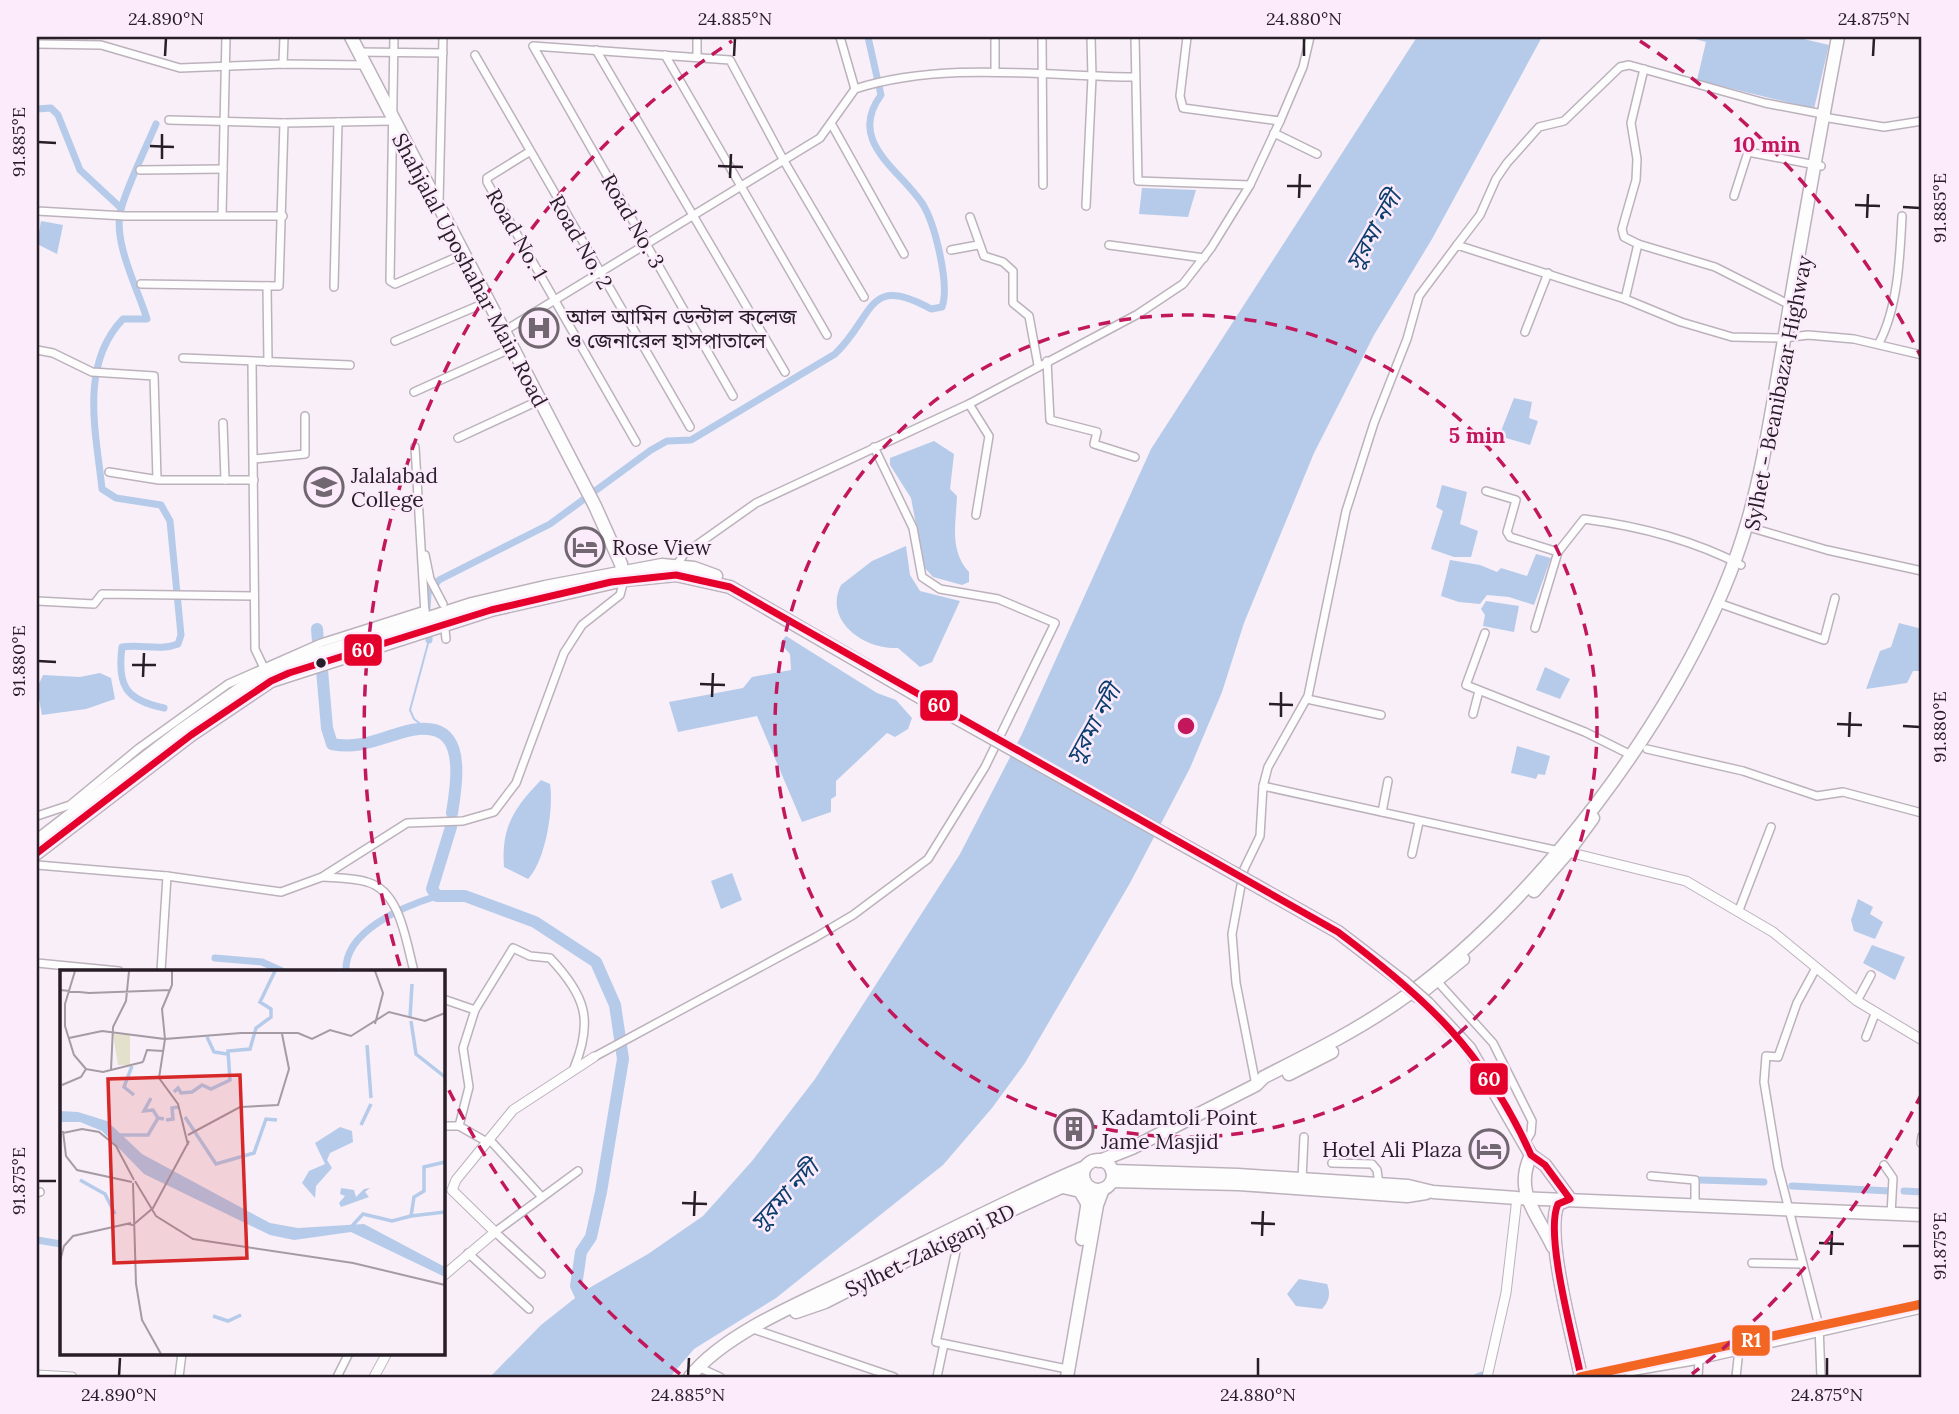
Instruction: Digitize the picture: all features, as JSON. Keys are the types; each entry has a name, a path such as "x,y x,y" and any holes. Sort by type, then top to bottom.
{"main road":[{"name":"Shahjalal Uposhahar Main Road","path":"351,37 392,121 595,506 623,576"},
{"name":"Sylhet - Beanibazar Highway","path":"1256,1085 1264,1077 1357,1029 1399,1002 1504,910 1562,852 1651,729 1684,670 1738,563 1759,479 1841,37"},
{"name":"Sylhet - Beanibazar Highway","path":"1256,1085 1267,1084 1351,1041 1437,981 1509,915 1647,749 1665,722 1724,605 1752,528 1765,482 1790,305 1818,166"},
{"path":"37,841 180,731 267,673 425,614 495,597 676,570 730,587 944,711 1338,932 1428,1004 1469,1048 1531,1155 1545,1165 1570,1199"},
{"path":"37,853 267,673 479,613 623,576"},
{"path":"694,1372 752,1329 775,1316 1012,1198 1132,1148 1256,1085"},
{"path":"1132,1148 1125,1164 1135,1171"},
{"path":"1063,1374 1097,1205 1109,1180 1132,1148"},
{"path":"1531,1155 1525,1169 1521,1198 1540,1219 1556,1255"},
{"path":"1100,1161 1109,1180"},
{"path":"1063,1374 1087,1207 1085,1167"},
{"path":"1087,1185 1135,1171 1378,1184 1408,1186 1433,1192 1695,1208 1922,1215"},
{"path":"1109,1180 1239,1184 1407,1196 1433,1192"},
{"name":"Sylhet-Zakiganj RD","path":"775,1316 825,1302 960,1233 1063,1187 1087,1185"},
{"path":"1063,1187 1083,1194 1087,1207"},
{"path":"1570,1199 1559,1204 1556,1209 1556,1255 1581,1377"}],"street":[{"path":"222,215 226,37"},
{"path":"283,64 284,37"},
{"path":"394,37 390,281 395,284 464,254"},
{"path":"439,209 443,37"},
{"path":"696,57 697,37"},
{"path":"840,37 855,89"},
{"path":"995,37 995,72"},
{"path":"1042,37 1043,185"},
{"path":"1086,206 1093,77 1091,37"},
{"path":"1135,37 1133,77 1138,181 1250,185"},
{"path":"1187,37 1180,96 1182,108 1280,121"},
{"path":"676,570 684,554 756,503 969,404 1161,300 1183,284 1204,258 1250,185 1303,67 1310,37"},
{"path":"37,44 74,40 180,68 283,64 363,65"},
{"name":"Road No. 3","path":"596,50 533,47 733,396"},
{"path":"596,50 730,60 864,297"},
{"path":"596,50 785,372"},
{"path":"357,52 443,53"},
{"name":"Road No. 2","path":"475,55 598,273 690,427"},
{"path":"665,55 827,335"},
{"path":"1256,1085 1241,1016 1232,934 1244,869 1260,836 1263,786 1268,767 1307,699 1346,511 1374,423 1407,339 1419,296 1480,215 1496,179 1507,163 1539,127 1564,121 1620,66 1629,65 1765,103 1826,116 1884,127 1922,121"},
{"path":"1644,69 1631,122 1637,159 1636,180 1622,229 1624,237 1638,244 1715,267 1790,305"},
{"path":"503,331 741,189 820,138 832,125 855,89 894,81 995,72 1133,77"},
{"path":"169,120 284,123 392,121"},
{"path":"334,287 338,122"},
{"path":"141,284 280,284 284,216 284,123"},
{"path":"832,125 904,254"},
{"path":"1275,133 1317,155"},
{"name":"Road No. 1","path":"529,152 487,178 487,182 636,442"},
{"path":"1734,196 1748,152 1818,166"},
{"path":"140,170 223,169"},
{"path":"37,211 115,216 284,216"},
{"path":"1879,343 1895,300 1894,282 1902,216"},
{"path":"970,217 984,257 1003,262 1013,271 1013,303 1030,316 1038,365"},
{"path":"1457,244 1625,299 1681,322 1732,337 1787,337 1879,343 1922,355"},
{"path":"1625,299 1638,244"},
{"path":"951,250 978,245"},
{"path":"1109,245 1204,258"},
{"path":"1525,331 1548,273"},
{"path":"267,286 268,362"},
{"path":"395,341 487,302"},
{"path":"414,392 512,348"},
{"path":"37,349 53,353 92,372 154,376 157,479"},
{"path":"183,358 350,365"},
{"path":"1047,361 1050,421 1097,432 1094,444 1135,457"},
{"path":"37,816 70,805 139,748 228,684 267,673 255,649 252,362"},
{"path":"458,438 538,401"},
{"path":"969,404 989,436 976,515"},
{"path":"254,459 305,454 305,416"},
{"path":"223,423 225,480"},
{"path":"415,447 425,614"},
{"path":"541,1274 452,1190 456,1180 524,1100 574,1068 853,915 928,859 985,767 1055,623 998,600 940,589 922,577 913,528 899,493 874,447"},
{"path":"109,472 157,479 254,480"},
{"path":"1486,491 1516,500 1507,532 1510,537 1559,552"},
{"path":"418,506 430,579 443,604"},
{"path":"1535,628 1559,552 1584,519 1646,531 1706,548 1738,563"},
{"path":"1752,528 1827,550 1922,571"},
{"path":"37,865 167,876 281,892 322,877 407,823 463,821 494,812 512,791 564,653 582,625 620,596 623,576"},
{"path":"37,601 93,604 102,593 172,597 254,596"},
{"path":"1724,605 1824,640 1835,598"},
{"path":"445,630 446,639"},
{"path":"1485,634 1465,684 1585,732 1631,755"},
{"path":"1473,714 1479,691"},
{"path":"1307,699 1381,715"},
{"path":"1647,749 1743,772 1817,796 1843,792 1922,813"},
{"path":"1382,812 1388,781"},
{"path":"1263,786 1419,822 1478,831 1686,881 1773,932 1857,1001 1922,1040"},
{"path":"1412,855 1419,822"},
{"path":"1739,910 1771,827"},
{"path":"161,970 167,876"},
{"path":"322,877 368,882 384,891 400,922 414,970"},
{"path":"459,1126 469,1087 463,1048 475,1010 513,948 530,956 550,958 566,974 587,1024 583,1048 574,1068"},
{"path":"37,963 109,970"},
{"path":"1816,968 1797,1003 1779,1057 1766,1056 1764,1082 1778,1167 1820,1332 1821,1377"},
{"path":"1857,1001 1871,975"},
{"path":"1437,981 1493,1043 1532,1121 1531,1133 1525,1143"},
{"path":"444,999 475,1010"},
{"path":"1867,1037 1875,1014"},
{"path":"444,1126 459,1126 488,1140 541,1196"},
{"path":"1302,1179 1304,1138"},
{"path":"1332,1163 1372,1164 1377,1170 1378,1184"},
{"path":"1884,1165 1894,1178 1891,1214"},
{"path":"444,1275 541,1196 578,1171"},
{"path":"1651,1175 1695,1180 1695,1208"},
{"path":"1487,1377 1506,1293 1521,1198"},
{"path":"960,1233 936,1342 1063,1374"},
{"path":"468,1253 529,1309"},
{"path":"1752,1263 1802,1264"},
{"path":"1629,1377 1629,1372 1699,1360 1922,1309"},
{"path":"752,1329 894,1377"},
{"path":"937,1377 944,1344"},
{"path":"1736,1377 1738,1350"},
{"path":"179,1377 183,1354"},
{"path":"337,1377 348,1354"},
{"path":"374,1377 386,1354"},
{"path":"1698,1377 1699,1360"},
{"path":"694,1372 720,1377"},
{"path":"37,1375 72,1377"}],"water":[{"name":"সুরমা নদী","path":"1417,37 1542,37 1432,239 1374,335 1314,453 1244,623 1222,692 1190,768 1130,883 1025,1063 992,1108 943,1165 776,1298 694,1349 670,1377 490,1377 541,1325 584,1291 648,1254 703,1216 752,1161 815,1079 960,854 1022,734 1151,449"},
{"path":"1688,37 1795,37 1829,45 1814,109 1697,80 1706,42"},
{"path":"1142,188 1196,190 1188,217 1139,214"},
{"path":"41,221 63,225 57,254 37,244"},
{"path":"1514,398 1532,402 1529,418 1538,421 1530,445 1499,436"},
{"path":"934,441 954,454 950,489 957,496 956,546 969,572 969,582 962,585 933,577 924,567 911,498 890,465 890,458"},
{"path":"1442,485 1467,492 1460,524 1478,531 1471,557 1454,557 1431,549 1443,511 1436,507"},
{"path":"906,546 910,575 920,591 960,601 932,662 920,667 898,648 873,644 850,631 838,610 837,598 841,585 872,561"},
{"path":"1536,554 1551,558 1534,605 1509,597 1487,595 1480,604 1459,602 1441,596 1450,560 1480,565 1497,572 1501,568 1527,576"},
{"path":"1486,601 1519,606 1514,632 1483,626 1485,615 1481,609"},
{"path":"1899,623 1922,629 1922,671 1913,671 1907,683 1866,689 1880,651 1891,647"},
{"path":"786,636 877,693 896,700 912,718 908,729 895,737 887,733 836,781 836,796 831,799 831,812 802,822 757,716 678,732 669,702 743,688 752,677 791,670 790,654 780,643"},
{"path":"1545,667 1570,679 1560,699 1536,690"},
{"path":"100,673 111,678 115,699 86,709 42,715 37,688 43,675 80,677"},
{"path":"1517,746 1550,756 1545,775 1538,774 1536,779 1511,773"},
{"path":"541,780 550,784 549,821 539,860 528,879 504,867 505,840 507,829 517,809"},
{"path":"732,873 742,900 721,909 711,881"},
{"path":"1858,899 1873,907 1870,914 1883,922 1875,939 1854,931 1851,920"},
{"path":"1872,945 1905,957 1895,980 1863,963"},
{"path":"1299,1279 1327,1284 1329,1297 1322,1309 1296,1306 1287,1294"}],"waterway":[{"path":"427,609 428,593 439,580 550,524 651,450 667,441 691,440 835,354 874,304 883,297 910,299 931,309 942,307 943,270 927,212 880,153 873,140 870,126 872,111 881,95 868,37"},
{"path":"37,109 51,108 58,115 80,170 121,208"},
{"path":"156,124 128,189 119,222 127,265 147,319 123,319 109,337 95,378 94,422 102,489 116,498 161,505 170,521 181,635 178,644 165,647 122,647 121,660 126,689 140,700 164,708"},
{"path":"317,629 318,641"},
{"path":"428,730 414,719 410,710 429,640"},
{"path":"322,670 327,728 332,744 359,745 421,729 437,731 447,738 456,763 452,813"},
{"path":"451,827 432,889 437,896 465,896 535,922 596,962 615,1005 623,1059 601,1192 591,1237 581,1252 576,1286 587,1309"},
{"path":"346,970 348,957 365,932 393,914 437,896"},
{"path":"215,958 262,962 280,970"},
{"path":"1700,1180 1764,1182"},
{"path":"1792,1186 1890,1191"},
{"path":"1904,1191 1922,1192"},
{"path":"37,1240 60,1244"},
{"path":"1477,1377 1482,1375"}],"transit line":[{"name":"60","path":"37,853 191,735 271,681 289,673 491,610 611,582 676,575 730,587 1338,932 1426,1004 1473,1057 1494,1086 1531,1155 1545,1165 1570,1199 1558,1204 1555,1239 1557,1262 1581,1377"},
{"name":"R1","path":"1580,1377 1922,1304"}],"place":[{"name":"আল আমিন ডেন্টাল কলেজ ও জেনারেল হাসপাতালে","path":"539,328"},
{"name":"Jalalabad College","path":"324,487"},
{"name":"Rose View","path":"585,547"},
{"name":"Kadamtoli Point Jame Masjid","path":"1074,1129"},
{"name":"Hotel Ali Plaza","path":"1489,1149"}]}
